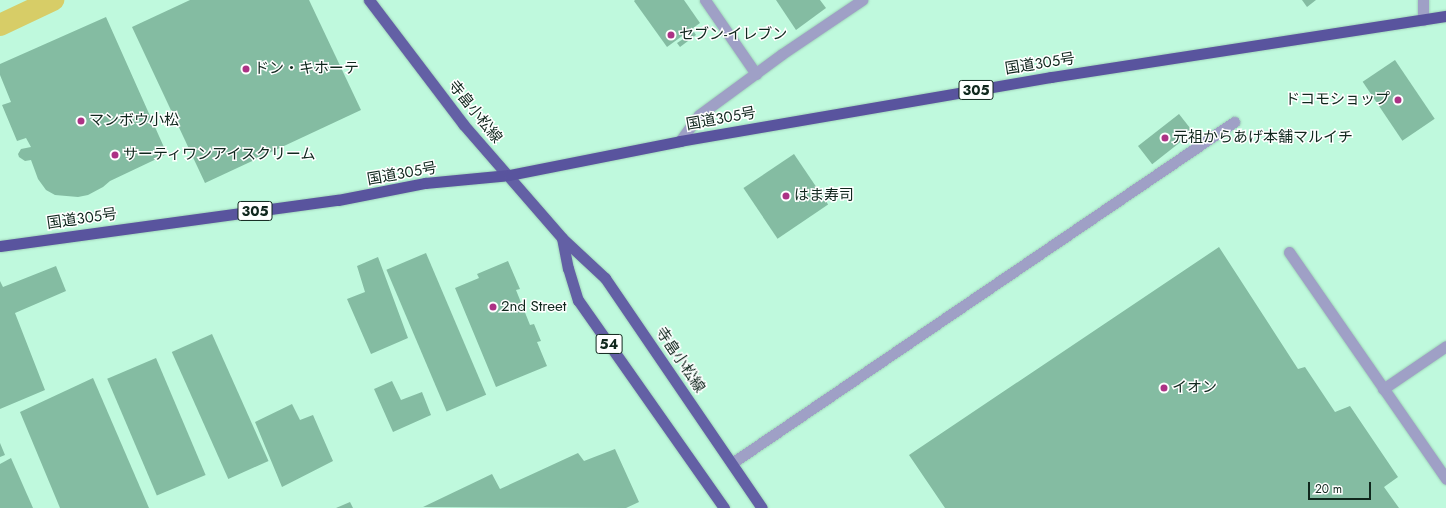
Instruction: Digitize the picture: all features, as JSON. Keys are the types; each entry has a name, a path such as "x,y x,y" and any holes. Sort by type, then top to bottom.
{"highway":[{"name":"国道305号","path":"0,246 338,200 425,183 509,175 680,141 1051,77 1446,16"}],"main road":[{"name":"寺畠小松線","path":"372,1 463,124 509,175 562,238 605,278 762,508"},
{"name":"寺畠小松線","path":"562,238 568,268 578,300 724,508"}],"street":[{"path":"705,0 756,74"},
{"path":"680,141 699,116 862,0"},
{"path":"1423,0 1423,20"},
{"path":"732,463 1234,122"},
{"path":"1289,252 1446,479"},
{"path":"1383,389 1446,346"}],"building":[{"name":"ドン・キホーテ","path":"190,0 309,0 361,110 205,183 132,27"},
{"name":"セブン-イレブン","path":"684,0 700,23 667,47 634,1"},
{"path":"776,0 820,0 826,8 796,30"},
{"path":"1302,0 1316,0 1307,7"},
{"name":"マンボウ小松","path":"106,17 167,154 110,181 103,187 88,195 78,197 55,195 46,190 38,179 31,160 25,161 19,157 18,154 21,149 31,147 26,138 17,141 2,105 11,102 0,75 0,64"},
{"path":"694,32 696,35 680,47 677,43"},
{"name":"ドコモショップ","path":"1395,60 1435,119 1402,141 1363,82"},
{"name":"元祖からあげ本舗マルイチ","path":"1179,114 1193,132 1152,164 1138,146"},
{"name":"はま寿司","path":"794,154 828,205 778,239 743,188"},
{"name":"イオン","path":"1219,247 1298,369 1305,367 1335,412 1350,406 1398,477 1384,487 1399,508 945,508 909,455"},
{"path":"426,253 486,395 447,412 386,270"},
{"path":"378,257 408,338 371,354 347,299 365,292 357,266"},
{"name":"2nd Street","path":"508,261 520,289 516,290 530,325 534,324 541,341 537,342 547,366 496,387 455,288 479,278 477,274"},
{"path":"56,266 66,291 15,313 45,390 0,409 0,281 3,287"},
{"path":"212,334 269,461 228,479 172,352"},
{"path":"156,358 206,475 157,496 107,379"},
{"path":"93,378 149,508 60,508 20,412"},
{"path":"392,381 401,400 422,392 431,415 393,432 374,389"},
{"path":"292,404 300,420 313,415 333,461 282,487 255,422"},
{"path":"0,443 5,455 0,457"},
{"path":"615,449 639,502 626,508 423,507 492,474 500,489 578,453 584,461"},
{"path":"11,458 33,508 0,508 0,464"},
{"path":"350,502 353,508 336,508"}],"waterway":[{"path":"0,25 53,0"}],"place":[{"name":"セブン-イレブン","path":"671,35"},
{"name":"ドン・キホーテ","path":"246,69"},
{"name":"ドコモショップ","path":"1398,100"},
{"name":"マンボウ小松","path":"81,121"},
{"name":"元祖からあげ本舗マルイチ","path":"1165,138"},
{"name":"サーティワンアイスクリーム","path":"115,155"},
{"name":"はま寿司","path":"786,196"},
{"name":"2nd Street","path":"493,307"},
{"name":"イオン","path":"1164,388"}]}
